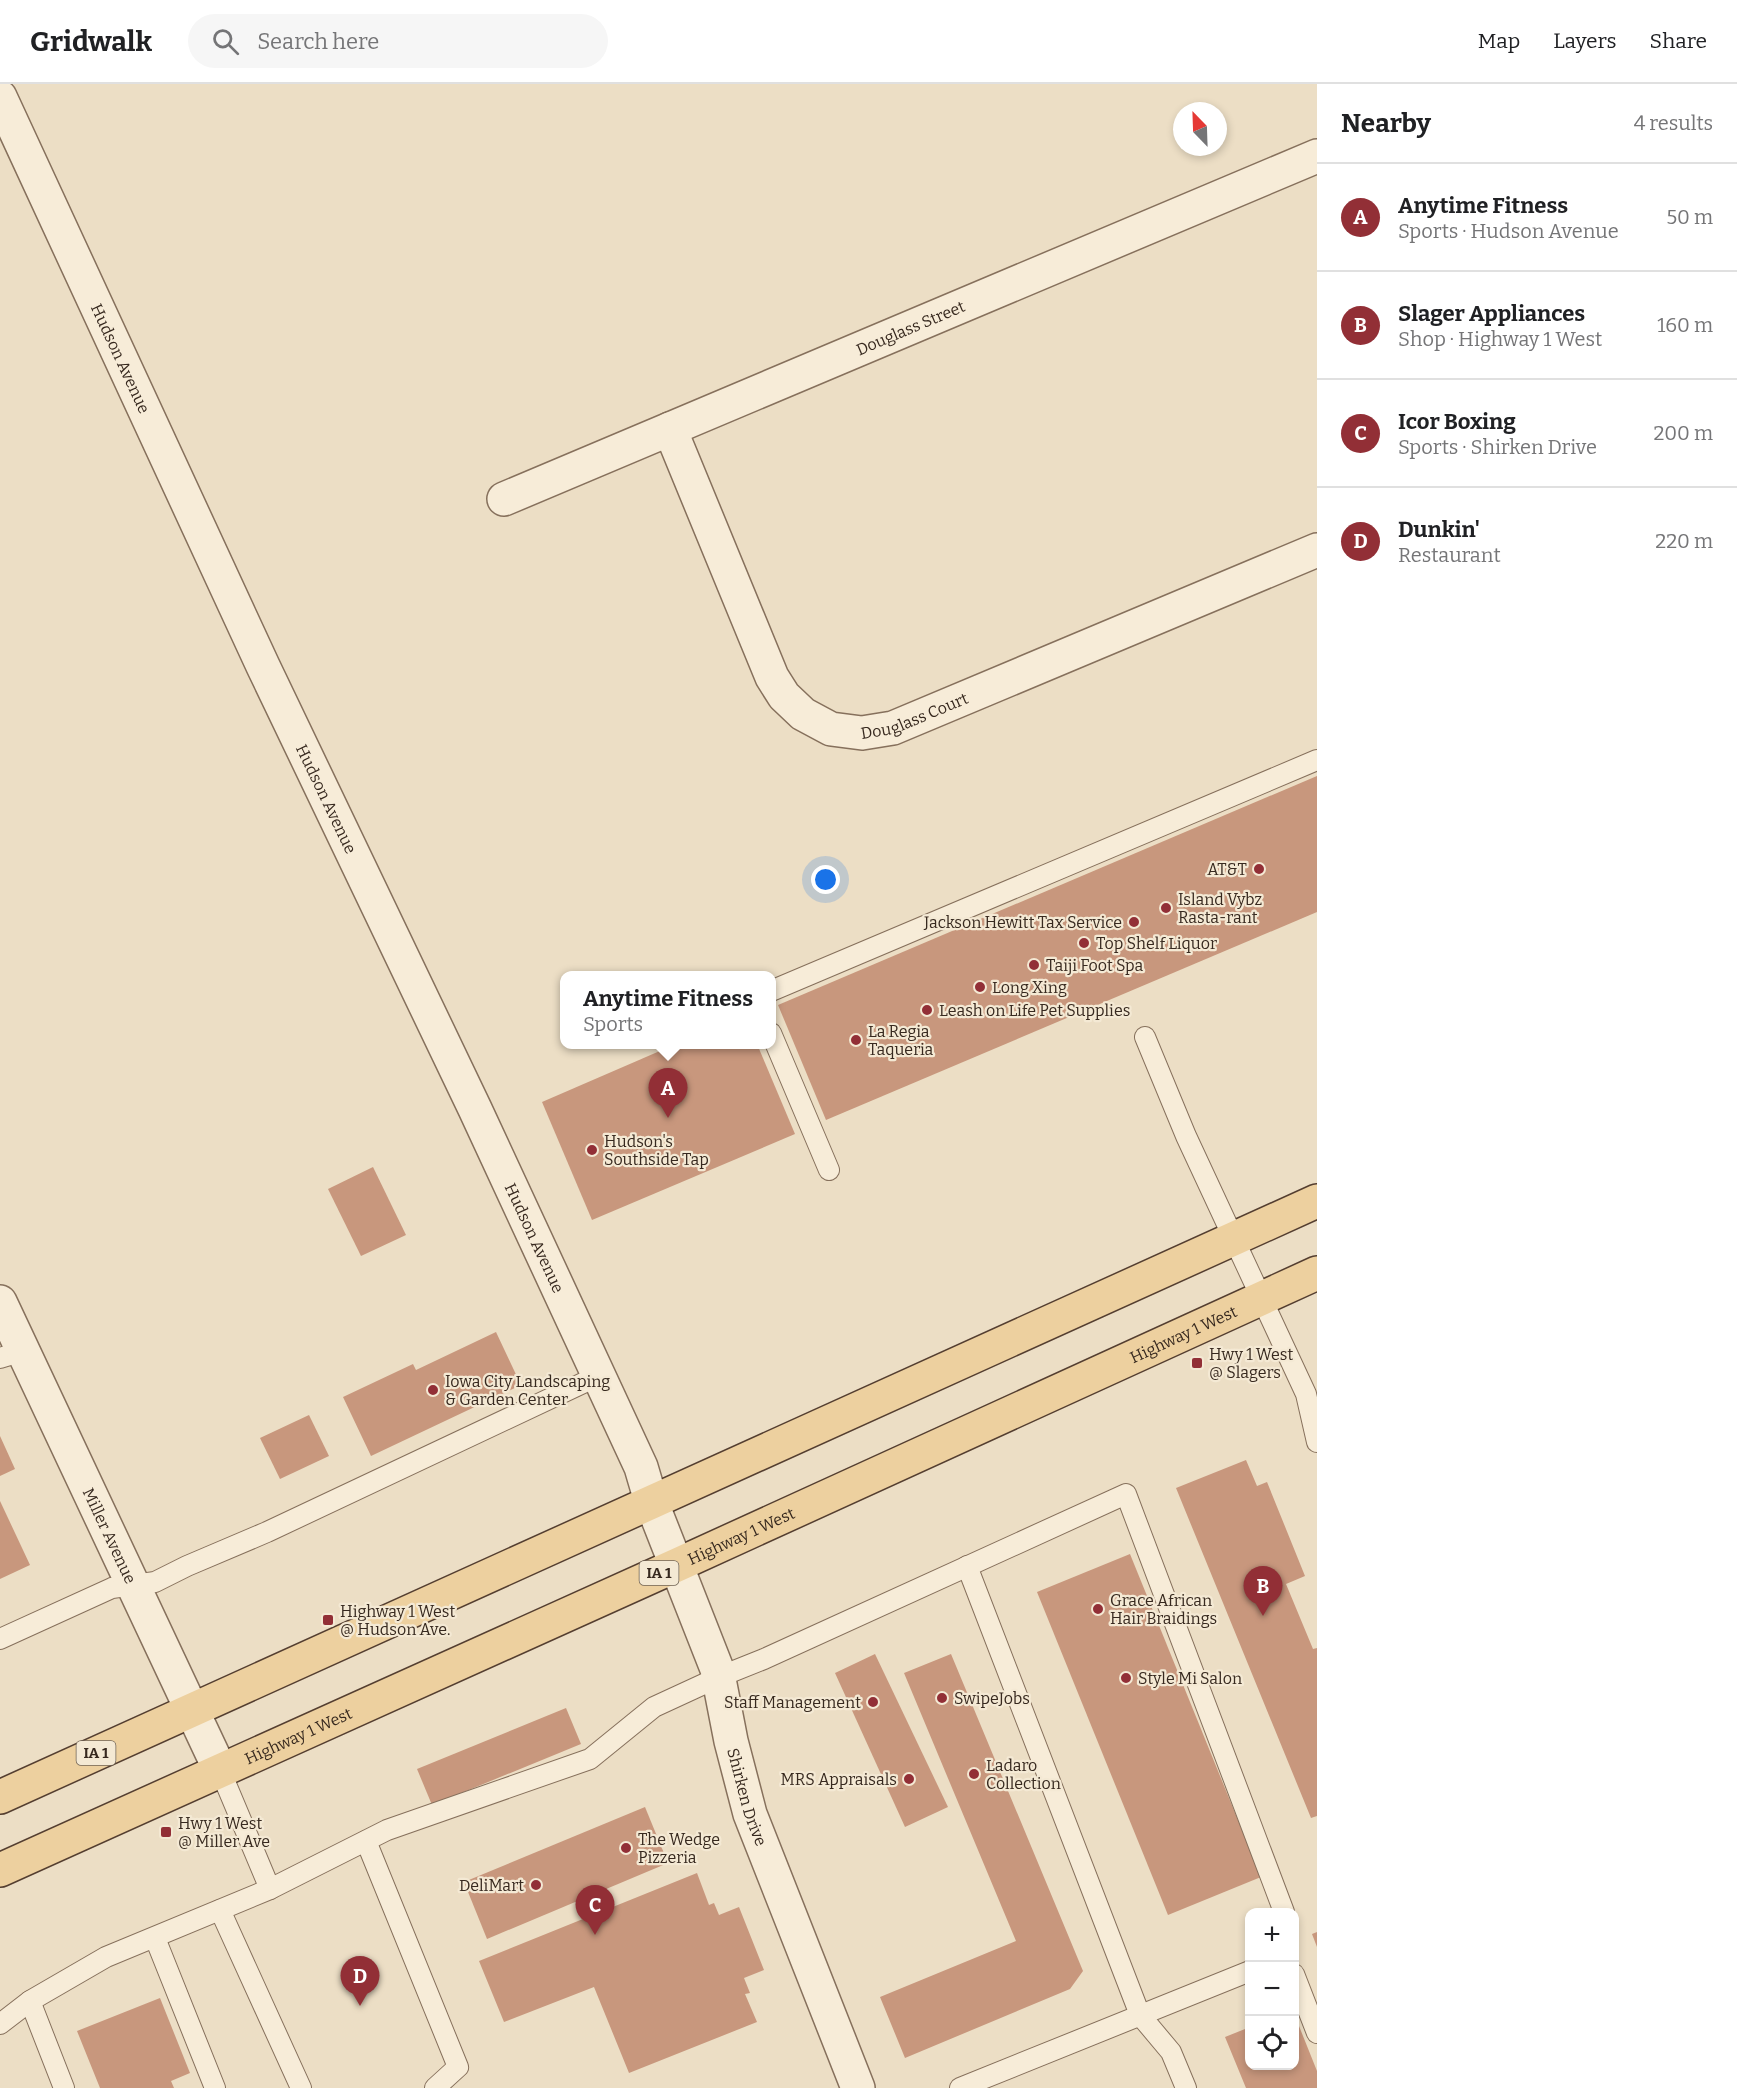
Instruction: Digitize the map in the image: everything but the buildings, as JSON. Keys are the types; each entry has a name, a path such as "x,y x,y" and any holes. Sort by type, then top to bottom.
{"main road":[{"name":"IA 1","path":"0,1797 1317,1201"},
{"name":"Highway 1 West","path":"0,1870 1317,1273"}],"street":[{"name":"Hudson Avenue","path":"0,97 263,666 600,1376 641,1467 651,1501"},
{"name":"Douglass Street","path":"504,499 1317,156"},
{"name":"Douglass Court","path":"670,429 772,677 783,696 803,714 831,729 862,734 893,728 1317,550"},
{"name":"Miller Avenue","path":"0,1302 11,1354 134,1585 220,1770"},
{"name":"Shirken Drive","path":"651,1501 719,1677 731,1741 750,1814 858,2088"}],"lane":[{"path":"776,989 1317,760"},
{"path":"1145,1037 1186,1136 1306,1394 1317,1442"},
{"path":"776,1045 829,1170"},
{"path":"0,1639 112,1588 155,1582 600,1376"},
{"path":"0,2024 30,2001 106,1958 270,1889 387,1830 590,1759 654,1707 1126,1494 1282,1908"},
{"path":"967,1566 1140,2015 1171,2052 1186,2088"},
{"path":"220,1770 270,1889"},
{"path":"366,1841 458,2067 435,2088"},
{"path":"220,1910 301,2088"},
{"path":"155,1938 215,2088"},
{"path":"960,2088 1245,1973"},
{"path":"1299,1987 1317,2033"},
{"path":"30,2001 64,2088"}],"place":[{"name":"AT&T","path":"1259,869"},
{"name":"Island Vybz Rasta-rant","path":"1166,908"},
{"name":"Jackson Hewitt Tax Service","path":"1134,922"},
{"name":"Top Shelf Liquor","path":"1084,943"},
{"name":"Taiji Foot Spa","path":"1034,965"},
{"name":"Long Xing","path":"980,987"},
{"name":"Leash on Life Pet Supplies","path":"927,1010"},
{"name":"La Regia Taqueria","path":"856,1040"},
{"name":"Anytime Fitness","path":"668,1118"},
{"name":"Hudson's Southside Tap","path":"592,1150"},
{"name":"Hwy 1 West @ Slagers","path":"1197,1363"},
{"name":"Iowa City Landscaping & Garden Center","path":"433,1390"},
{"name":"Grace African Hair Braidings","path":"1098,1609"},
{"name":"Slager Appliances","path":"1263,1616"},
{"name":"Highway 1 West @ Hudson Ave.","path":"328,1620"},
{"name":"Style Mi Salon","path":"1126,1678"},
{"name":"SwipeJobs","path":"942,1698"},
{"name":"Staff Management","path":"873,1702"},
{"name":"Ladaro Collection","path":"974,1774"},
{"name":"MRS Appraisals","path":"909,1779"},
{"name":"Hwy 1 West @ Miller Ave","path":"166,1832"},
{"name":"The Wedge Pizzeria","path":"626,1848"},
{"name":"DeliMart","path":"536,1885"},
{"name":"Icor Boxing","path":"595,1935"},
{"name":"Dunkin'","path":"360,2006"}]}
